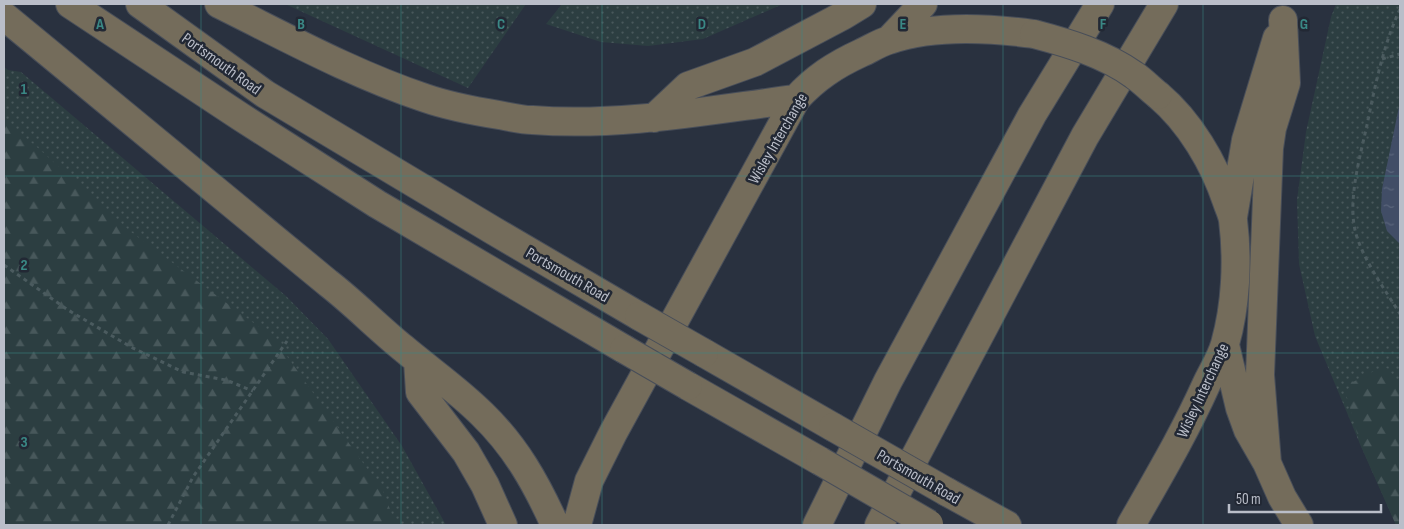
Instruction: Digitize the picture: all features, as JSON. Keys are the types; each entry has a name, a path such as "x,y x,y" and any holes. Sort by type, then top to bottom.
{"highway":[{"name":"Portsmouth Road","path":"70,4 377,204 688,386 931,524"},
{"name":"Portsmouth Road","path":"140,4 265,94 639,316 1007,525"},
{"path":"218,4 343,65 427,99 484,112 532,120 586,121 654,118 796,99"},
{"path":"654,118 688,86 755,62 844,16 862,4"},
{"path":"889,40 923,4"},
{"path":"817,525 888,382 1023,132 1100,4"},
{"path":"878,525 1084,136 1164,4"},
{"path":"1233,219 1246,140 1286,12"},
{"path":"1266,463 1260,375 1269,148 1272,128 1286,82 1286,12"},
{"path":"4,16 348,298 383,332 482,413 524,463 540,491 555,525"},
{"name":"Wisley Interchange","path":"577,525 589,481 613,433 796,99 809,84 826,71 889,40 926,32 978,28 1034,34 1070,44 1104,58 1134,75 1172,107 1206,154 1221,186 1233,219 1235,267 1233,298 1225,345 1189,422 1131,525"},
{"path":"1225,345 1240,408 1248,430 1282,497 1299,525"},
{"path":"418,361 420,392 466,452 485,485 503,525"}],"path":[{"path":"1400,9 1381,59 1356,178 1354,220 1355,231 1362,250 1400,314"},
{"path":"1381,59 1400,54"},
{"path":"4,265 68,310 131,347 183,372 226,380 252,391"},
{"path":"168,525 193,476 287,341"}],"green space":[{"path":"285,4 526,4 468,88"},
{"path":"562,4 783,4 703,39 648,46 601,42 546,24"},
{"path":"1336,4 1400,4 1400,525 1396,525 1315,336 1299,264 1297,200 1306,132 1331,17"},
{"path":"4,67 8,70 21,72 286,296 328,339 402,446 446,525 4,525"},
{"path":"4,120 131,232 274,338 383,491 396,525 4,525"},
{"path":"1387,368 1400,384 1400,525 1396,525 1360,444 1346,394 1351,383 1374,371"}],"water":[{"path":"1400,102 1400,244 1387,231 1381,211 1382,189"}]}
